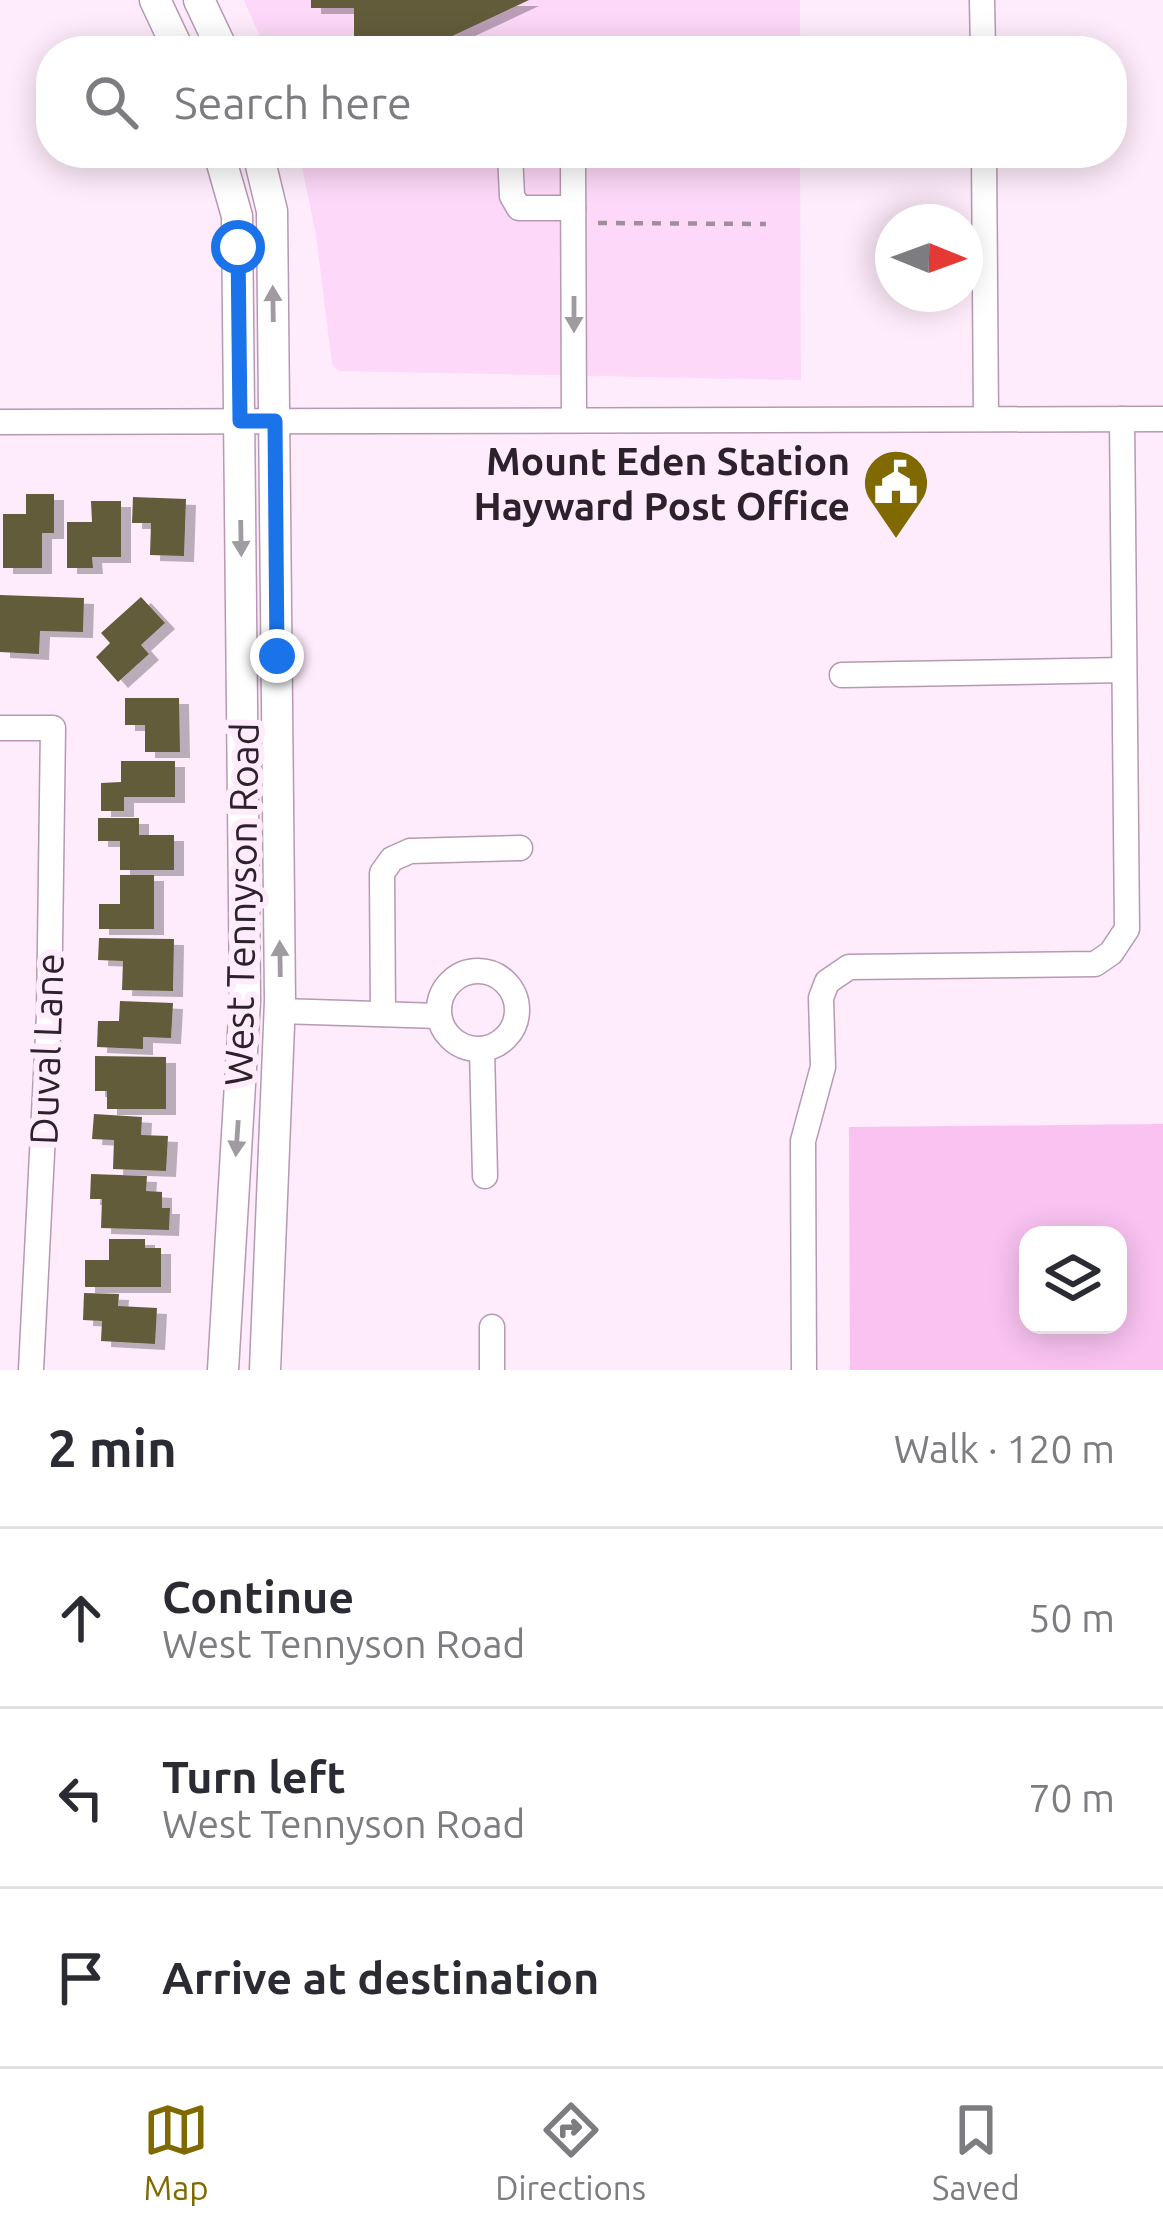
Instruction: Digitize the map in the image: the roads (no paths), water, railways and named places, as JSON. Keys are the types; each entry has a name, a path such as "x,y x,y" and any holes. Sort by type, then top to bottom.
{"main road":[{"path":"154,0 172,36"},
{"path":"199,0 216,36"},
{"name":"West Tennyson Road","path":"223,168 237,215 245,1000 223,1370"},
{"name":"West Tennyson Road","path":"262,168 272,211 280,1011 265,1370"}],"street":[{"path":"982,0 983,36"},
{"path":"511,168 512,196 519,208 573,216"},
{"path":"573,168 574,419"},
{"path":"984,168 986,418"},
{"path":"804,1370 803,1141 823,1066 821,998 827,982 849,967 1094,964 1112,953 1127,929 1121,419"},
{"path":"0,422 1163,419"},
{"path":"842,675 1124,670"},
{"name":"Duval Lane","path":"0,728 53,728 49,1016 32,1370"},
{"path":"383,1014 382,873 392,859 410,851 520,848"},
{"path":"463,974 495,975 516,1000 517,1016 510,1032 498,1044 482,1049 454,1041 440,1016 441,999 449,984 463,974"},
{"path":"280,1011 440,1016"},
{"path":"482,1049 485,1176"},
{"path":"492,1327 492,1370"}],"place":[{"name":"Mount Eden Station Hayward Post Office","path":"896,541"}]}
